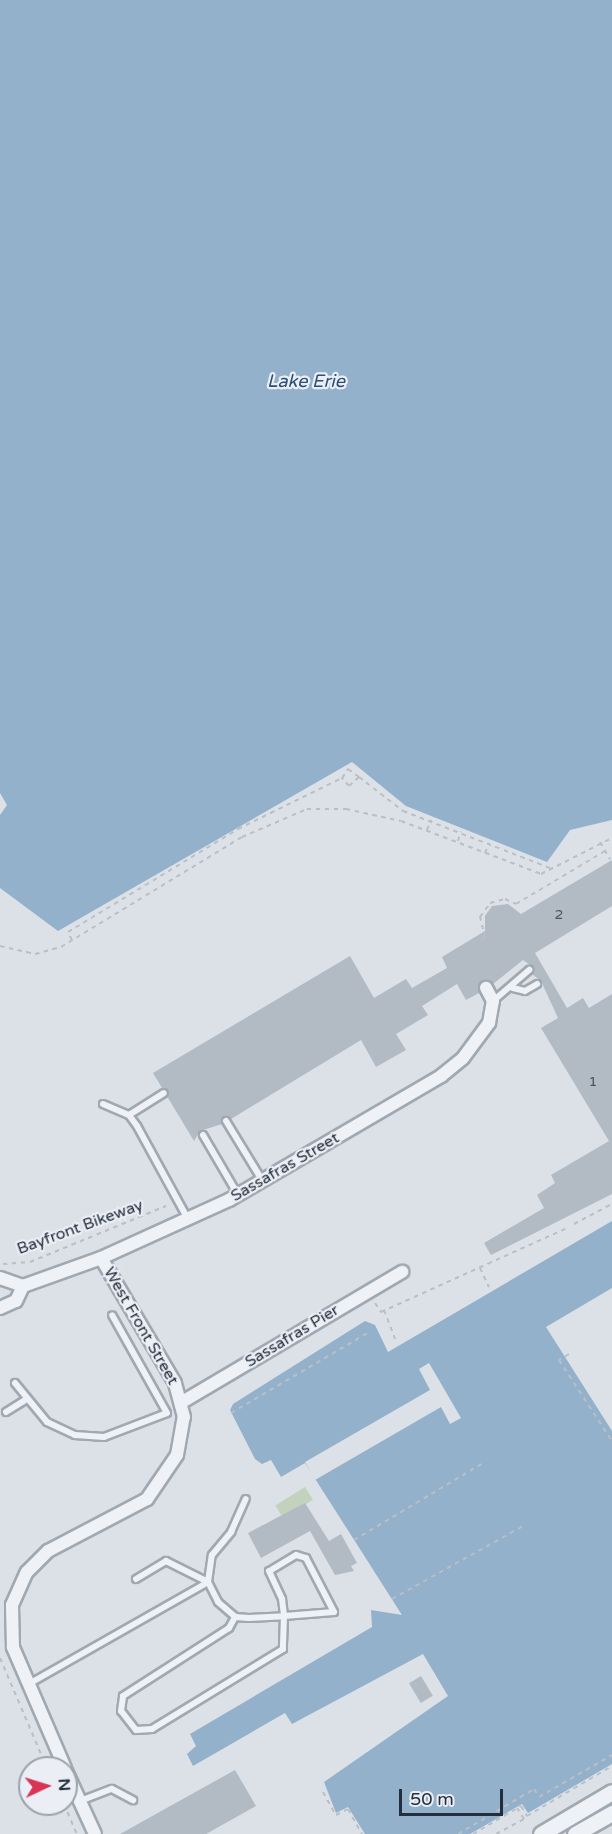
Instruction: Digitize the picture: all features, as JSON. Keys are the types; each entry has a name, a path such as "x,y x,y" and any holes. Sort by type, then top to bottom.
{"street":[{"path":"486,988 493,1001"},
{"name":"Sassafras Street","path":"0,1308 16,1301 23,1286 101,1258 189,1221 238,1195 450,1069 489,1023 493,1001"},
{"name":"West Front Street","path":"59,1756 27,1685 10,1624 19,1586 48,1551 130,1511 158,1488 177,1455 182,1402 101,1258"},
{"name":"Sassafras Pier","path":"182,1402 402,1272"},
{"path":"0,1278 23,1286"},
{"path":"542,1834 612,1792"},
{"name":"West Front Street","path":"78,1797 95,1834"},
{"path":"575,1834 612,1813"}],"lane":[{"path":"493,1001 513,988 517,977 529,970"},
{"path":"513,988 525,991 537,984"},
{"path":"129,1115 164,1093"},
{"path":"103,1104 129,1115 189,1221"},
{"path":"226,1121 262,1181"},
{"path":"203,1135 238,1195"},
{"path":"15,1383 25,1400 47,1422 75,1435 104,1437 167,1413 112,1315"},
{"path":"6,1412 25,1400"},
{"path":"235,1617 229,1628 123,1696 127,1722 136,1730 152,1730 283,1649 284,1616 269,1572 296,1555 306,1558 334,1612 284,1616 235,1617 218,1602 208,1582 212,1555 231,1532 246,1499"},
{"path":"136,1579 166,1561 208,1582"},
{"path":"27,1685 208,1582"},
{"path":"80,1801 112,1789 133,1800"}],"path":[{"path":"72,940 68,932 238,829 342,778 348,769 399,808 550,868"},
{"path":"342,778 349,786 359,777"},
{"path":"0,946 35,954 72,940 216,852 276,819 328,808 427,830 541,874 612,837"},
{"path":"272,812 276,819"},
{"path":"427,830 431,820"},
{"path":"244,826 249,833"},
{"path":"238,829 243,837"},
{"path":"458,842 461,831"},
{"path":"600,842 610,859"},
{"path":"485,853 489,843"},
{"path":"212,845 216,852"},
{"path":"481,940 485,938 480,917 490,903 506,899 516,904 605,851"},
{"path":"199,852 204,860"},
{"path":"520,866 524,857"},
{"path":"179,865 184,872"},
{"path":"166,872 171,880"},
{"path":"140,888 145,896"},
{"path":"135,891 139,899"},
{"path":"108,908 113,915"},
{"path":"86,921 91,929"},
{"path":"80,925 85,932"},
{"path":"574,1224 612,1204"},
{"name":"Bayfront Bikeway","path":"0,1264 30,1262 166,1206"},
{"path":"384,1310 567,1228"},
{"path":"480,1268 489,1287"},
{"path":"375,1303 384,1310 395,1339"},
{"path":"231,1413 369,1332"},
{"path":"569,1354 559,1360 612,1441"},
{"path":"354,1540 485,1462"},
{"path":"392,1599 525,1525"},
{"path":"0,1658 42,1756"},
{"path":"458,1834 534,1789 539,1797 612,1755"},
{"path":"517,1808 527,1816 612,1766"},
{"path":"323,1792 336,1815 348,1809 362,1834"},
{"path":"475,1834 517,1808"},
{"path":"496,1834 524,1819 517,1808"},
{"path":"69,1816 77,1834"}],"green space":[{"path":"305,1487 313,1500 283,1518 275,1506"}],"water":[{"name":"Lake Erie","path":"0,0 612,0 612,820 570,830 547,862 406,806 352,762 58,931 0,888 0,815 7,805 0,793"},
{"path":"612,1221 612,1288 546,1327 612,1431 612,1764 528,1813 522,1804 470,1834 365,1834 348,1807 336,1813 324,1782 448,1696 423,1654 292,1724 285,1713 193,1766 187,1754 196,1746 190,1734 372,1627 371,1610 402,1615 305,1463 281,1477 271,1460 262,1464 255,1459 230,1410 233,1404 365,1321 375,1325 388,1352"}],"pier":[{"path":"429,1363 461,1418 450,1424 441,1407 315,1480 305,1462 430,1390 419,1369"}],"building":[{"path":"612,860 612,906 535,953 567,1008 583,998 589,1008 612,994 612,1194 491,1255 484,1243 544,1208 537,1195 555,1183 551,1175 609,1141 541,1028 558,1018 541,981 532,974 533,967 523,960 493,984 482,981 479,993 466,1000 457,984 422,1006 428,1015 396,1034 406,1050 376,1067 361,1040 231,1119 224,1116 222,1124 200,1131 194,1141 153,1073 350,956 374,998 406,979 412,988 447,968 442,957 485,931 485,916 492,906 508,904 521,914"},
{"path":"305,1503 329,1541 341,1534 357,1563 351,1566 354,1571 335,1575 310,1531 261,1558 248,1533"},
{"path":"421,1676 433,1696 421,1703 409,1683"},
{"path":"235,1770 256,1806 206,1834 120,1834"}]}
